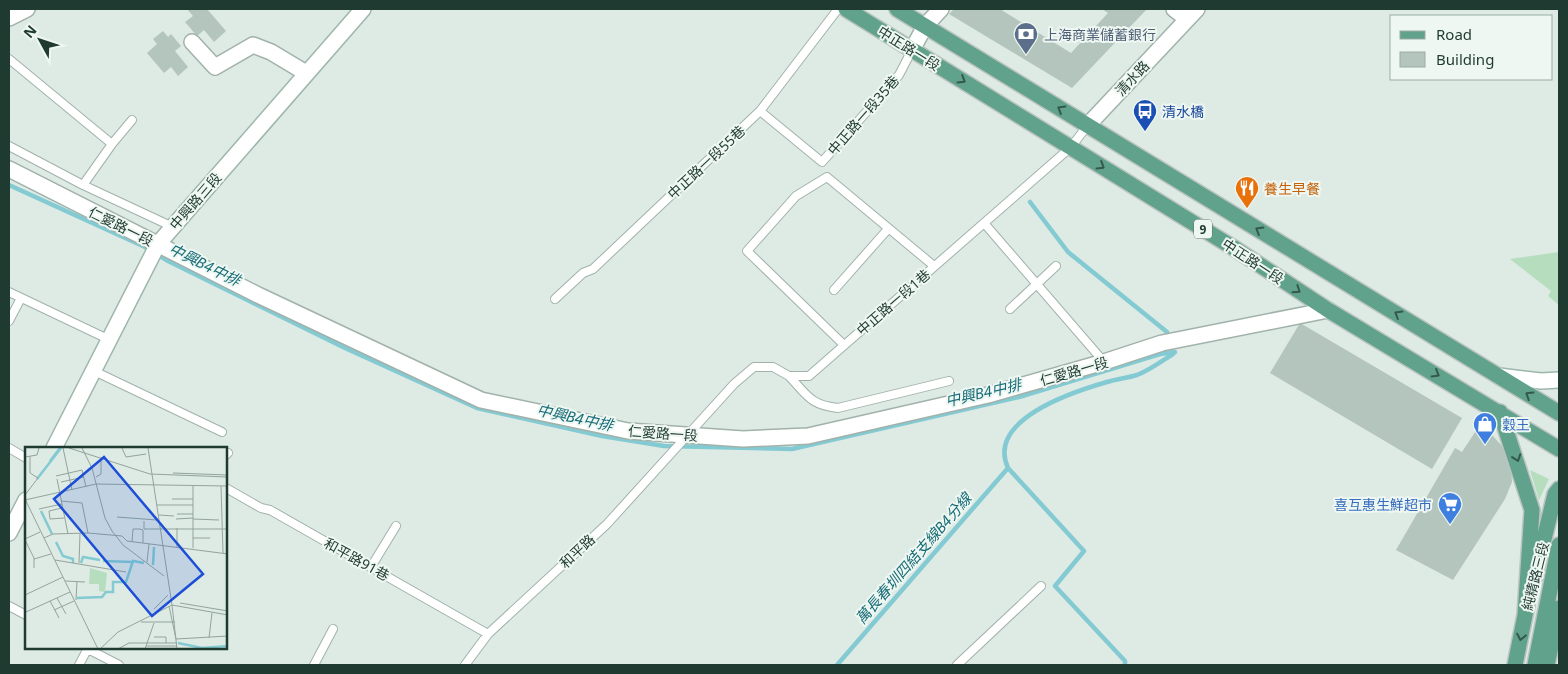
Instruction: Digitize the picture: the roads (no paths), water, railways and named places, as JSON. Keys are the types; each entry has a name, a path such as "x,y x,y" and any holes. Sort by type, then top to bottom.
{"main road":[{"name":"中正路一段","path":"846,9 1238,250 1328,310 1559,448"},
{"name":"中正路一段","path":"897,9 1559,413"},
{"path":"1500,412 1532,510 1525,615"},
{"name":"純精路三段","path":"1515,665 1554,494 1559,489"},
{"name":"純精路三段","path":"1535,665 1559,545"},
{"path":"1547,665 1559,608"}],"street":[{"path":"9,18 27,9"},
{"name":"中興路三段","path":"55,447 158,244 363,9"},
{"path":"912,50 925,26 941,9"},
{"path":"1174,9 1192,14"},
{"name":"清水路","path":"1088,125 1192,14"},
{"path":"192,42 215,67 253,45 271,52 306,73"},
{"name":"仁愛路一段","path":"9,169 258,295 480,400 628,432 686,434 742,439 808,436 988,396 1162,343 1328,310"},
{"path":"1499,376 1541,381 1559,380"},
{"path":"9,533 25,502"}],"lane":[{"name":"中正路一段55巷","path":"555,299 583,273 592,269 760,111 838,9"},
{"name":"中正路一段35巷","path":"760,111 822,162 899,75 912,50"},
{"path":"9,59 112,144"},
{"path":"83,185 112,144 132,120"},
{"name":"中正路一段1巷","path":"789,376 808,376 1071,147 1088,125"},
{"path":"9,157 11,148 83,185 173,227"},
{"path":"844,345 747,251 796,196 827,177 934,266"},
{"path":"984,222 1104,362"},
{"path":"834,290 888,229"},
{"path":"1010,309 1056,266"},
{"path":"9,292 110,340"},
{"path":"9,321 21,298"},
{"path":"686,434 734,384 754,367 773,367 789,376 810,400 821,406 838,408 949,381"},
{"path":"94,372 222,432"},
{"name":"和平路","path":"465,665 488,634 607,524 686,434"},
{"path":"9,448 25,457"},
{"name":"和平路91巷","path":"228,489 372,567 488,634"},
{"path":"372,567 396,526"},
{"path":"957,665 1042,586"},
{"path":"9,606 25,614"},
{"path":"314,665 333,629"},
{"path":"79,665 87,649"},
{"path":"89,649 119,665"}],"waterway":[{"name":"中興B4中排","path":"9,185 145,247 168,261 345,348 477,408 602,436 664,446 792,449 1019,397 1160,354 1175,352"},
{"path":"1030,202 1068,252 1167,332"},
{"path":"1125,665 1125,661 1055,586 1084,551 1008,468 1005,451 1009,436 1020,422 1036,411 1074,393 1107,382 1137,375 1173,354"},
{"name":"萬長春圳四結支線B4分線","path":"837,665 1008,468"}],"place":[{"name":"上海商業儲蓄銀行","path":"1026,55"},
{"name":"清水橋","path":"1145,132"},
{"name":"養生早餐","path":"1247,209"},
{"name":"穀王","path":"1485,445"},
{"name":"喜互惠生鮮超市","path":"1450,525"}]}
